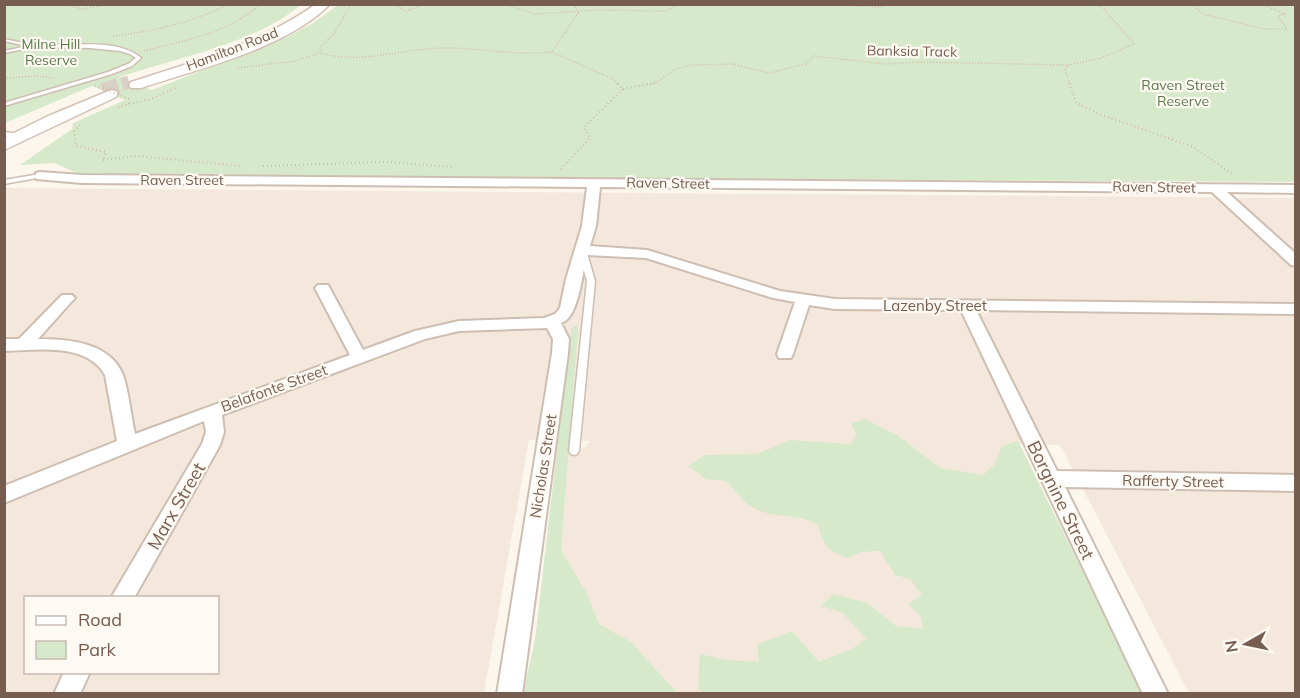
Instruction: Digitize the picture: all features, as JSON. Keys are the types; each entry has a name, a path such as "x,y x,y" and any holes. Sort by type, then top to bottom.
{"main road":[{"name":"Hamilton Road","path":"315,4 291,21 256,38 133,83 265,39 302,20 324,4"},
{"path":"8,137 105,95"}],"street":[{"name":"Raven Street","path":"40,176 82,179 1296,189"},
{"path":"552,322 564,315 568,309 573,279 589,226 594,183"},
{"path":"1215,188 1296,262"},
{"name":"Lazenby Street","path":"582,250 647,254 771,293 803,301 849,305 1296,309"},
{"path":"323,288 359,357"},
{"path":"23,345 68,298"},
{"path":"785,354 803,301"},
{"name":"Borgnine Street","path":"966,305 1156,693"},
{"name":"Belafonte Street","path":"4,495 212,411 421,335 459,326 552,322"},
{"name":"Nicholas Street","path":"509,693 560,353 561,339 552,322"},
{"path":"4,345 69,347 102,357 114,375 127,444"},
{"name":"Marx Street","path":"123,596 211,445 215,432 212,411"},
{"name":"Rafferty Street","path":"1050,479 1296,483"},
{"path":"66,693 77,674"}],"lane":[{"path":"4,40 35,46 81,46 136,54 139,58 130,65 4,105"},
{"path":"4,52 35,46"},
{"path":"4,182 40,176"},
{"name":"Nicholas Street","path":"574,451 591,282 582,250"}],"path":[{"path":"64,4 82,9 113,4"},
{"path":"113,36 175,27 201,20 229,4"},
{"path":"136,54 234,24 252,15 260,4"},
{"path":"321,53 320,47 333,35 351,4"},
{"path":"392,4 406,11 424,5"},
{"path":"505,4 535,14 578,13 596,10 666,11 681,4"},
{"path":"574,4 578,13"},
{"path":"824,4 879,7 895,4"},
{"path":"1094,4 1104,9 1134,44 1101,58 1068,65 1065,70 1076,103 1099,114 1193,147 1251,188"},
{"path":"1192,4 1203,14 1264,29 1287,29 1278,16 1285,14 1261,4"},
{"path":"552,52 578,13"},
{"path":"231,69 295,61 321,53 333,58 357,60 443,48 528,55 552,52 613,79 623,89 584,127 590,138 561,168 558,183"},
{"name":"Banksia Track","path":"623,89 655,82 676,69 692,65 733,64 769,73 806,64 814,56 885,64 921,62 1068,65"},
{"path":"4,78 37,76 81,82"},
{"path":"105,95 129,104 167,93 178,86"},
{"path":"105,95 129,99 129,104"},
{"path":"82,179 99,168 106,152 76,146 74,131 84,123"},
{"path":"103,160 137,156 250,166"},
{"path":"261,166 385,162 460,168"}],"shaded area":[{"path":"5,188 1295,198 1295,693 1189,693 1060,445 1011,444 1124,693 536,693 563,451 580,451 590,441 529,440 484,693 5,694"}],"green space":[{"name":"Raven Street Reserve","path":"1292,4 1295,7 1295,182 80,175 55,163 20,165 72,129 73,123 125,100 92,86 5,123 5,5 301,5 282,19 238,40 119,77 152,90 289,36 313,23 338,5"},
{"path":"575,325 578,328 561,550 586,592 599,624 631,642 677,693 523,693 535,640 571,329"},
{"path":"865,419 900,437 940,468 983,475 994,465 1002,446 1018,441 1143,693 703,693 698,689 700,654 726,660 759,662 757,644 792,631 819,662 852,649 866,639 843,613 821,606 833,594 867,603 896,626 924,629 920,616 908,604 922,595 910,579 895,575 880,551 861,552 848,558 835,553 827,547 818,525 800,518 757,510 746,503 726,481 706,479 688,466 705,455 757,454 790,440 851,444 857,435 851,424"}],"tunnel":[{"path":"122,84 129,82"},
{"path":"103,91 126,83"}],"park label":[{"name":"Milne Hill Reserve","path":"51,52"}]}
